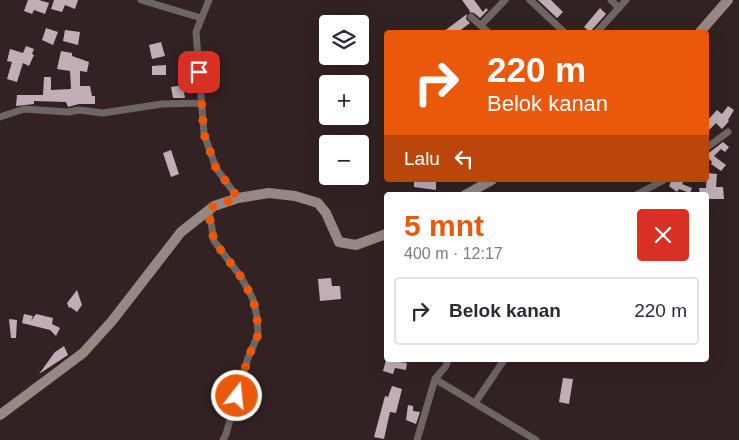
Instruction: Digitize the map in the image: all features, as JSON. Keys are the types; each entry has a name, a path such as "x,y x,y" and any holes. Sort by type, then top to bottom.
{"street":[{"path":"141,0 202,18"},
{"path":"209,0 196,32 204,134 212,160 238,198"},
{"path":"481,25 505,0"},
{"path":"530,0 562,30"},
{"path":"611,0 619,8"},
{"path":"599,30 626,0"},
{"path":"702,30 728,0"},
{"path":"471,17 486,30"},
{"path":"0,117 24,109 79,110 103,113 162,104 201,103"},
{"path":"709,146 728,132"},
{"path":"470,192 488,182"},
{"path":"642,192 660,182"},
{"path":"0,415 83,352 112,321 181,232 214,206 238,198 269,193 295,196 318,203 326,213 339,242 356,245 384,235"},
{"path":"208,210 214,241 241,277 253,299 257,317 258,335 248,358 223,440"},
{"path":"418,440 435,379 447,362"},
{"path":"474,404 503,362"},
{"path":"435,379 536,440"}],"building":[{"path":"28,0 39,0 49,3 45,14 34,10 32,14 24,11"},
{"path":"54,0 78,0 75,9 65,5 62,12 51,9"},
{"path":"462,0 474,0 483,12 486,8 488,10 480,18 474,13 469,12"},
{"path":"538,0 551,0 563,12 557,18"},
{"path":"600,8 606,14 592,30 588,30 584,27"},
{"path":"467,14 466,19 470,23 461,30 446,30"},
{"path":"46,28 58,32 53,45 42,40"},
{"path":"65,30 80,32 78,45 63,41"},
{"path":"161,42 165,56 152,59 149,45"},
{"path":"26,46 34,49 32,54 34,55 29,66 23,63 17,82 7,79 12,62 7,61 10,49 23,53"},
{"path":"61,51 72,53 72,56 89,62 87,72 80,71 80,86 90,86 92,96 95,96 95,104 79,104 68,107 66,102 34,101 34,104 16,106 17,95 43,95 44,77 51,77 51,90 71,89 70,71 57,69"},
{"path":"166,65 166,75 152,75 152,66"},
{"path":"183,85 185,98 173,98 171,87"},
{"path":"728,106 734,110 729,121 722,129 716,123 709,130 709,119 717,110 722,114"},
{"path":"723,142 729,147 725,152 721,149 714,156 726,165 721,171 711,164 709,153"},
{"path":"171,150 179,174 171,177 163,153"},
{"path":"709,173 717,174 716,187 723,187 724,199 709,199 709,192 700,192 699,188 706,188 706,182 709,182"},
{"path":"414,182 436,182 436,190 414,187"},
{"path":"671,182 683,182 682,184 692,188 690,192 679,189 677,192 669,186"},
{"path":"331,278 332,286 340,286 341,299 320,301 318,279"},
{"path":"77,290 82,305 77,312 69,308 67,303"},
{"path":"24,314 33,316 31,321 36,314 53,318 52,324 60,328 56,336 50,330 22,323"},
{"path":"9,319 17,320 16,338 11,338"},
{"path":"64,346 68,355 39,374 55,352"},
{"path":"385,362 407,363 406,370 395,368 393,374 383,371"},
{"path":"563,378 573,379 569,404 559,402"},
{"path":"392,386 402,389 396,413 390,412 384,439 374,437 385,396 388,397"},
{"path":"408,405 413,406 413,411 420,412 416,424 406,420"}],"route":[{"path":"199,72 204,134 212,160 238,198 208,210 214,241 241,277 253,299 257,317 258,335 248,358 237,396"}]}
